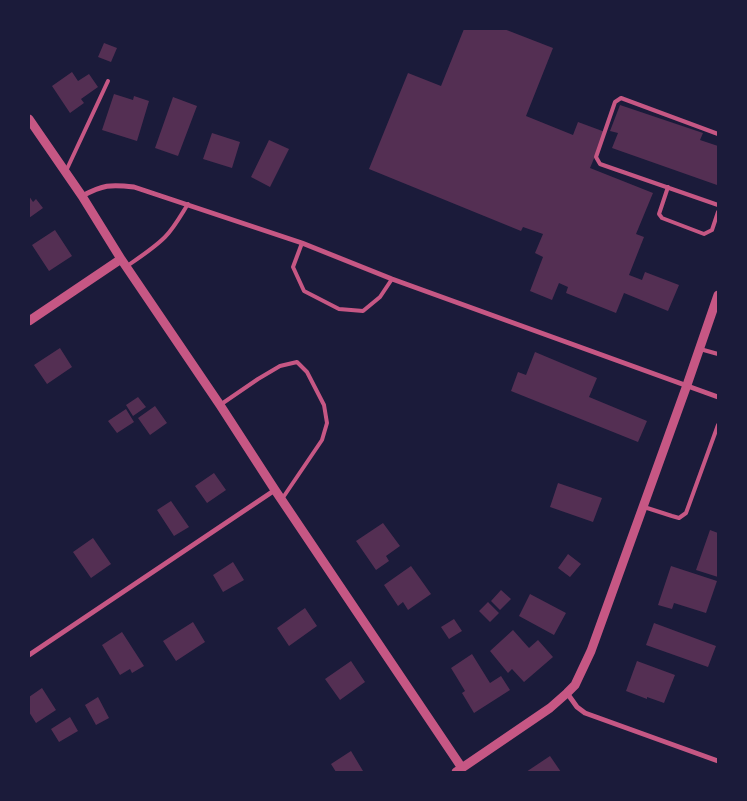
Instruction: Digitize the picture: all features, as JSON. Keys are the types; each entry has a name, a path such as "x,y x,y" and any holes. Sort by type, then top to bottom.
{"street":[{"path":"29,119 82,196 461,771 550,708 575,685 591,651 644,507 718,295"},
{"path":"82,196 98,188 116,185 134,187 188,204 718,397"},
{"path":"29,321 124,262"},
{"path":"29,655 275,490"},
{"path":"567,694 577,707 585,713 718,761"}],"lane":[{"path":"65,173 108,81"},
{"path":"718,134 621,98 615,102 596,157 600,164 718,205"},
{"path":"668,187 659,214 662,218 704,234 712,230 718,212"},
{"path":"124,262 155,246 165,237 188,204"},
{"path":"302,244 293,268 304,291 339,309 363,312 380,297 392,279"},
{"path":"700,349 718,354"},
{"path":"220,405 280,366 296,362 307,372 324,405 327,423 322,440 282,499"},
{"path":"644,507 679,518 686,513 718,425"}],"building":[{"path":"464,29 504,29 553,48 526,116 573,135 578,122 605,132 590,168 653,193 636,234 644,237 629,275 642,280 645,272 679,285 668,311 624,293 616,313 566,293 568,287 559,283 552,300 530,291 543,257 535,253 543,234 523,227 521,231 369,169 408,73 441,86"},
{"path":"104,43 117,48 111,62 98,57"},
{"path":"72,72 78,81 89,74 98,87 81,99 84,103 70,113 52,86"},
{"path":"114,94 133,100 134,96 149,101 137,141 102,130"},
{"path":"173,97 197,106 178,156 155,148"},
{"path":"620,105 703,133 700,140 718,146 717,185 612,148 618,133 610,131"},
{"path":"212,133 240,142 232,168 203,159"},
{"path":"269,140 289,149 270,187 251,177"},
{"path":"29,196 33,202 36,199 43,208 29,218"},
{"path":"55,230 72,256 49,271 32,245"},
{"path":"60,348 72,367 47,384 34,365"},
{"path":"535,352 597,378 589,397 647,421 638,442 511,391 518,372 526,375"},
{"path":"138,397 146,407 133,416 126,405"},
{"path":"155,406 167,423 150,435 138,418"},
{"path":"126,409 134,422 117,433 108,421"},
{"path":"214,473 226,490 207,503 195,486"},
{"path":"558,483 602,498 593,522 550,507"},
{"path":"171,501 189,527 174,536 157,510"},
{"path":"383,523 400,546 386,556 389,561 376,570 356,541"},
{"path":"710,530 718,533 718,577 696,570"},
{"path":"93,538 111,564 91,578 73,552"},
{"path":"568,554 581,564 570,577 558,568"},
{"path":"233,562 244,580 223,592 213,575"},
{"path":"411,566 431,594 408,610 403,602 398,606 384,585"},
{"path":"671,566 717,581 706,613 674,603 672,609 658,605"},
{"path":"501,590 511,599 500,610 491,601"},
{"path":"530,594 566,613 554,635 519,616"},
{"path":"488,602 499,613 490,622 479,611"},
{"path":"305,608 317,626 289,646 277,628"},
{"path":"454,619 462,631 449,639 441,627"},
{"path":"193,622 205,642 176,661 163,641"},
{"path":"654,623 716,646 708,667 646,645"},
{"path":"513,630 529,648 538,640 553,657 524,682 512,669 508,673 490,651"},
{"path":"122,632 144,666 132,673 130,669 120,675 102,645"},
{"path":"472,654 490,683 501,676 510,690 474,713 462,693 465,691 451,668"},
{"path":"351,661 365,682 340,700 325,679"},
{"path":"637,661 675,675 664,703 626,691"},
{"path":"42,688 56,710 36,723 29,712 29,697"},
{"path":"98,697 109,718 96,725 85,705"},
{"path":"70,717 78,731 59,742 51,729"},
{"path":"351,751 363,771 336,772 331,764"},
{"path":"550,756 561,772 526,772"}]}
